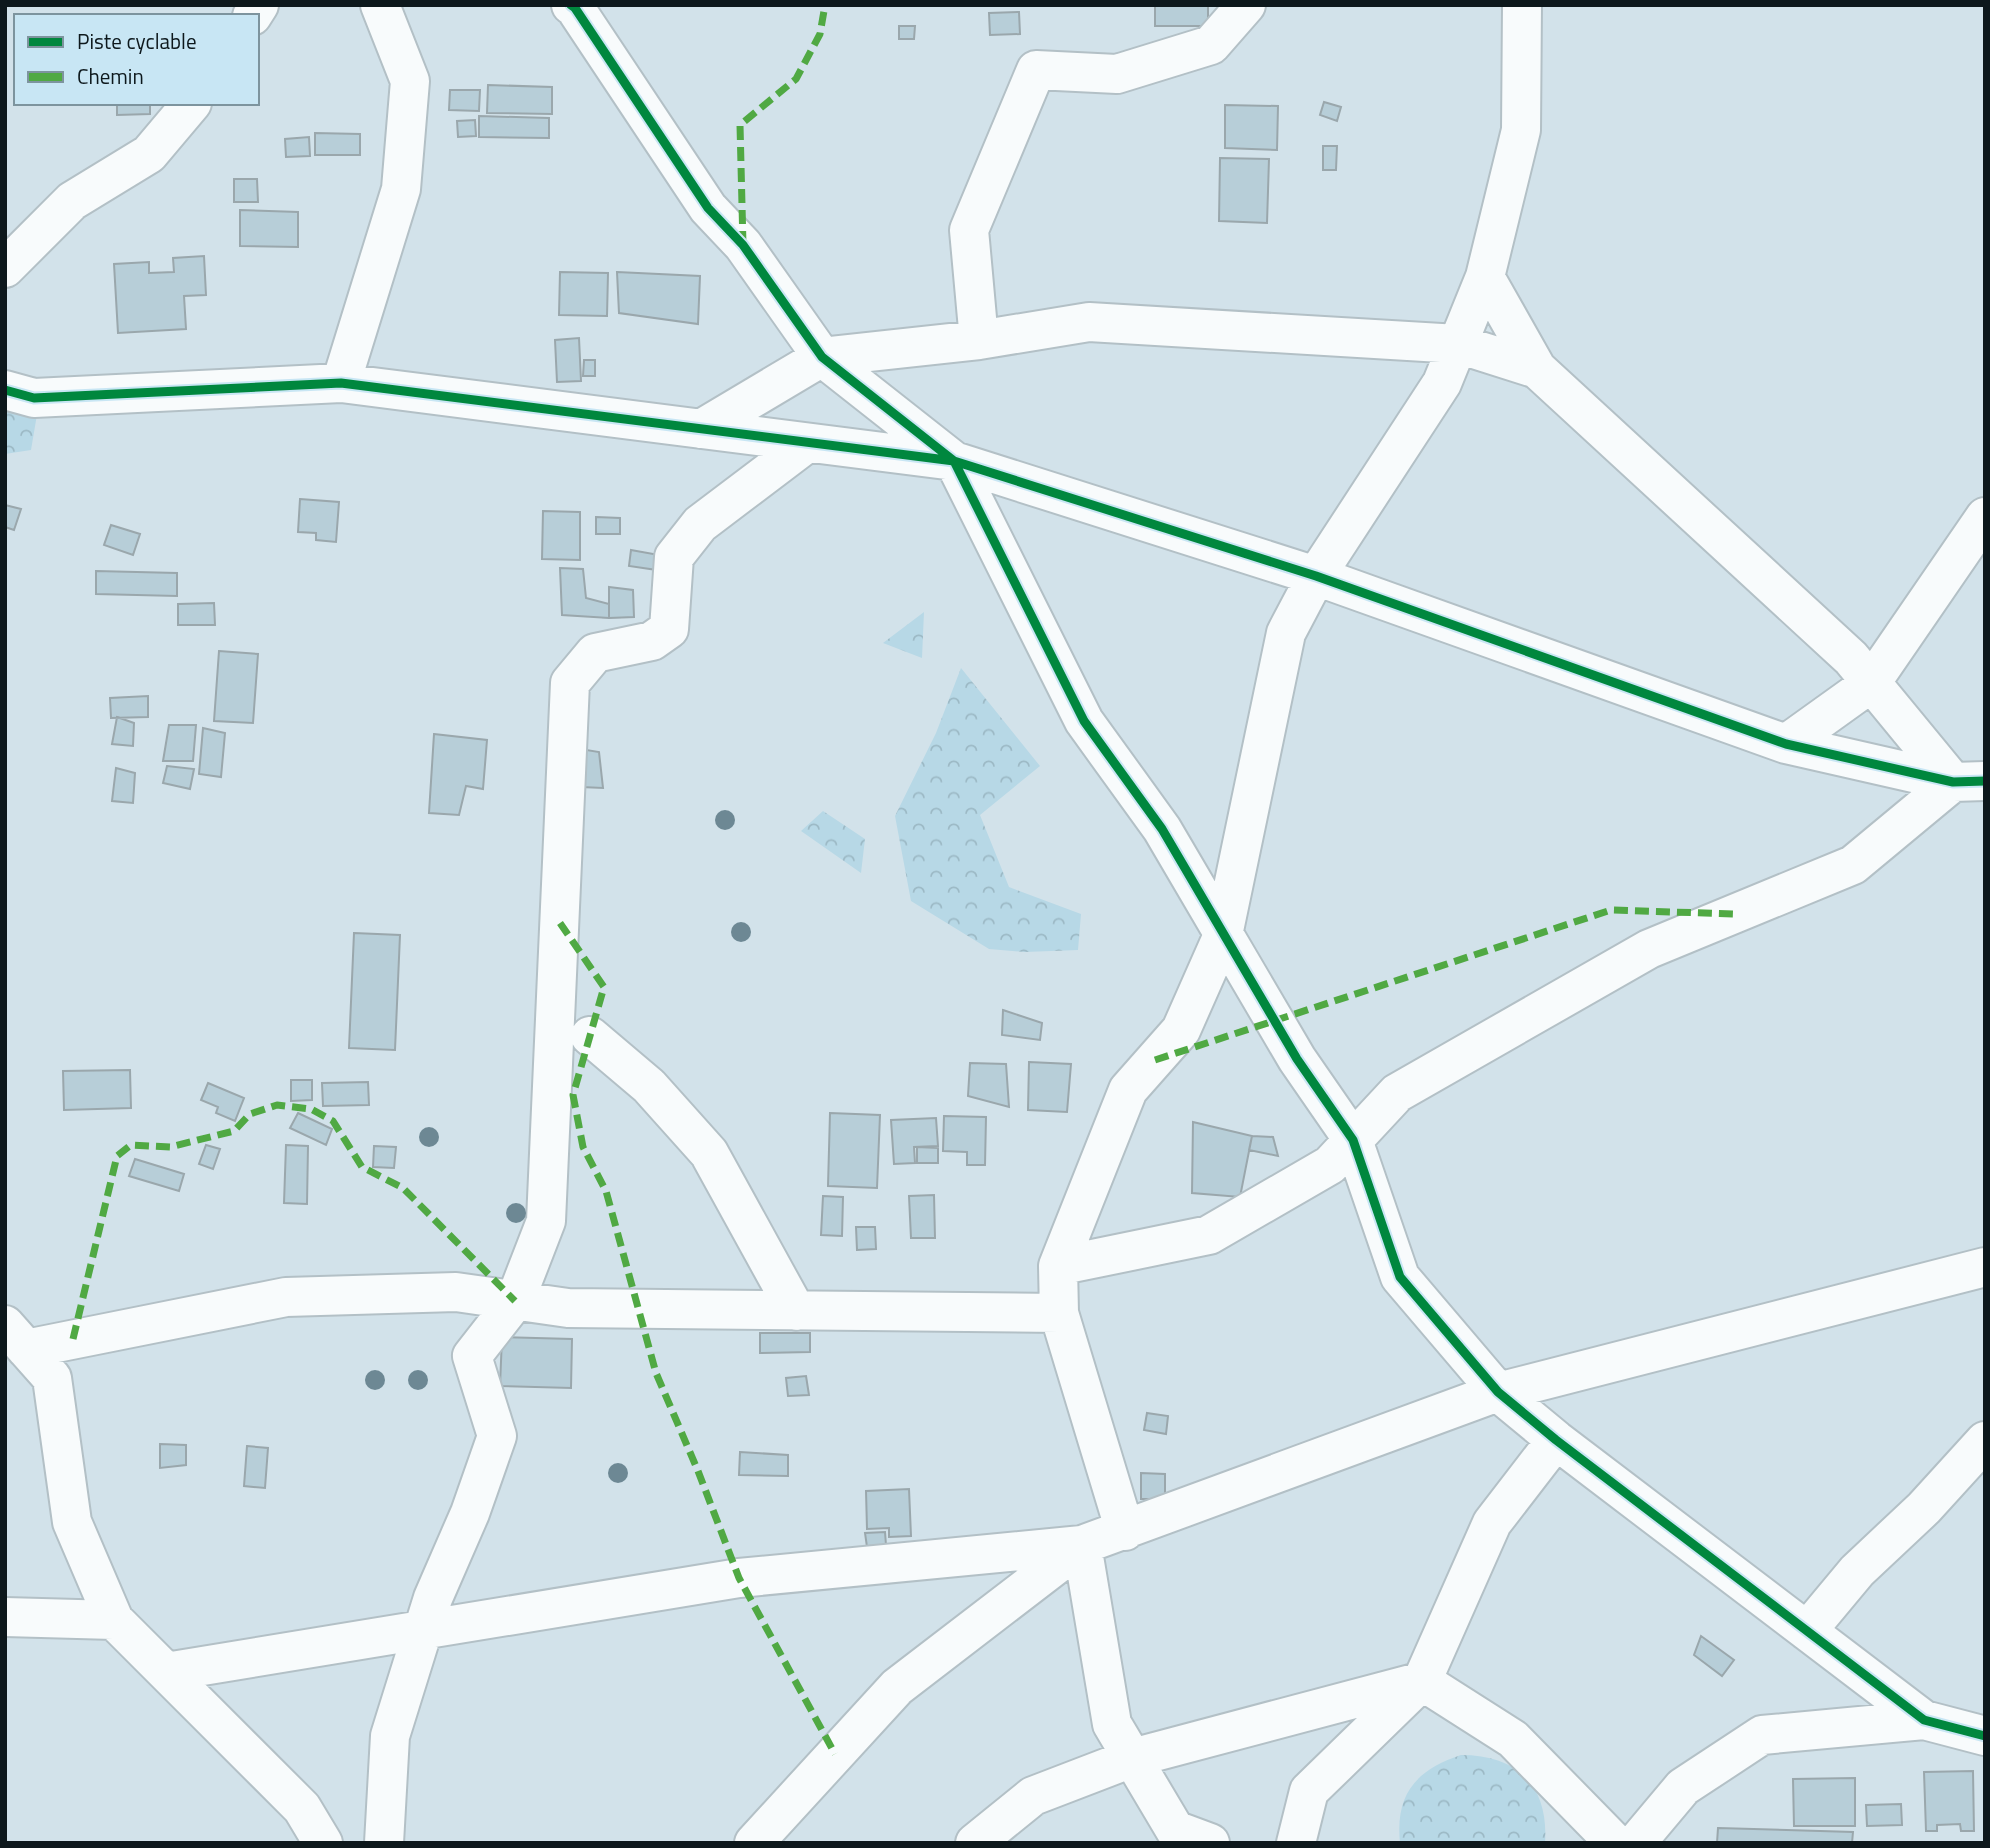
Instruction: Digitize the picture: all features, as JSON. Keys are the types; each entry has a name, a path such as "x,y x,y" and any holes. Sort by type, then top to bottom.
{"street":[{"path":"341,383 401,189 410,81 380,5"},
{"path":"571,5 708,208 743,245 822,357 954,461 1084,721 1162,829 1297,1059 1353,1140 1401,1277 1498,1392 1556,1440 1924,1720"},
{"path":"979,340 969,230 1036,71 1116,74 1176,56 1211,45 1246,5"},
{"path":"1125,1531 1059,1313 1058,1266 1128,1090 1181,1030 1223,935 1286,633 1316,576 1442,383 1485,277 1521,130 1522,5"},
{"path":"5,268 72,201 149,154 190,105"},
{"path":"1485,277 1537,369 1851,658 1871,683 1969,781"},
{"path":"701,429 822,357 979,340 1089,322 1458,344 1537,369"},
{"path":"5,390 34,398 341,383 954,461 1316,576 1786,744 1969,781"},
{"path":"384,1843 390,1736 433,1598 470,1513 497,1436 472,1356 516,1300 546,1221 570,683 594,653 652,641 669,629 674,557 700,524 807,443"},
{"path":"1786,744 1871,683 1985,517"},
{"path":"1058,1266 1209,1235 1330,1165 1396,1094 1649,950 1853,865 1969,781"},
{"path":"590,1036 649,1086 709,1153 796,1311"},
{"path":"166,1672 739,1577 1082,1545 1498,1392 1985,1267"},
{"path":"15,1337 286,1297 456,1292 568,1308 1059,1313"},
{"path":"15,1337 52,1378 72,1522 114,1620 302,1808 323,1843"},
{"path":"1296,1843 1309,1791 1422,1681 1492,1523 1556,1440"},
{"path":"1807,1631 1857,1571 1924,1508 1985,1441"},
{"path":"1082,1545 1112,1724 1175,1830 1210,1843"},
{"path":"754,1843 897,1687 1082,1545"},
{"path":"5,1618 114,1620"},
{"path":"975,1843 1033,1796 1132,1758 1422,1681 1513,1739 1615,1843"},
{"path":"1636,1843 1683,1787 1762,1735 1924,1720 1985,1736"}],"green space":[{"path":"5,368 42,385 31,450 5,454"},
{"path":"924,612 922,658 883,643"},
{"path":"961,668 1040,766 980,815 1009,887 1081,914 1078,950 1025,952 989,949 911,901 895,816 936,733"},
{"path":"823,811 865,839 861,873 801,831"},
{"path":"1461,1755 1481,1756 1498,1761 1526,1777 1541,1805 1545,1843 1400,1843 1401,1811 1412,1786 1432,1768"}],"building":[{"path":"1155,5 1208,5 1208,26 1155,26"},
{"path":"1019,12 1020,34 990,35 989,13"},
{"path":"899,26 915,26 914,39 899,39"},
{"path":"488,85 552,87 552,114 487,113"},
{"path":"450,90 480,90 479,111 449,110"},
{"path":"1324,102 1341,107 1337,121 1320,115"},
{"path":"117,105 150,105 150,114 117,115"},
{"path":"1225,105 1278,106 1277,150 1225,148"},
{"path":"479,116 549,118 549,138 479,137"},
{"path":"475,120 476,136 458,137 457,121"},
{"path":"315,133 360,134 360,155 315,155"},
{"path":"309,137 310,156 286,157 285,139"},
{"path":"1323,146 1337,146 1336,170 1323,170"},
{"path":"1220,158 1269,159 1267,223 1219,221"},
{"path":"234,179 257,179 258,202 234,202"},
{"path":"240,210 298,212 298,247 240,246"},
{"path":"204,256 206,295 184,296 186,329 118,333 114,264 149,262 149,273 174,272 173,258"},
{"path":"560,272 608,273 607,316 559,315"},
{"path":"617,272 700,276 698,324 619,313"},
{"path":"579,338 581,381 557,382 555,340"},
{"path":"584,360 595,360 595,376 583,376"},
{"path":"300,499 339,502 336,542 316,540 316,533 298,532"},
{"path":"5,505 21,509 14,530 5,527"},
{"path":"543,511 580,512 580,560 542,559"},
{"path":"596,517 620,518 620,534 596,534"},
{"path":"111,525 140,534 133,555 104,545"},
{"path":"631,550 659,555 657,570 629,566"},
{"path":"560,568 583,569 586,598 609,604 609,618 562,615"},
{"path":"96,571 177,573 177,596 96,594"},
{"path":"609,587 633,590 634,617 609,618"},
{"path":"214,603 215,625 178,625 178,604"},
{"path":"219,651 258,654 253,723 214,721"},
{"path":"148,696 148,717 111,718 110,698"},
{"path":"117,717 134,723 133,746 112,744"},
{"path":"169,725 196,725 193,761 163,761"},
{"path":"203,728 225,733 221,777 199,774"},
{"path":"434,734 487,740 483,789 466,786 459,815 429,813"},
{"path":"550,744 599,752 603,788 581,787"},
{"path":"167,766 194,769 190,789 163,783"},
{"path":"116,768 135,773 133,803 112,801"},
{"path":"354,933 400,935 395,1050 349,1048"},
{"path":"1003,1010 1042,1023 1040,1040 1002,1035"},
{"path":"1029,1062 1071,1064 1067,1112 1028,1110"},
{"path":"970,1063 1006,1064 1009,1107 968,1096"},
{"path":"130,1070 131,1108 64,1110 63,1071"},
{"path":"291,1080 312,1080 312,1100 291,1101"},
{"path":"368,1082 369,1105 323,1106 322,1083"},
{"path":"208,1083 244,1098 235,1121 216,1113 218,1107 201,1100"},
{"path":"298,1113 332,1129 326,1145 290,1128"},
{"path":"830,1113 880,1115 877,1188 828,1186"},
{"path":"944,1116 986,1117 985,1165 967,1165 967,1152 943,1151"},
{"path":"936,1118 938,1146 914,1147 915,1163 894,1164 891,1120"},
{"path":"1193,1122 1252,1136 1240,1197 1192,1193"},
{"path":"1252,1136 1273,1137 1278,1156 1249,1150"},
{"path":"206,1145 220,1149 213,1169 199,1164"},
{"path":"286,1145 308,1146 307,1204 284,1203"},
{"path":"374,1146 396,1147 394,1168 373,1167"},
{"path":"917,1147 938,1148 938,1163 917,1163"},
{"path":"135,1159 184,1174 179,1191 129,1176"},
{"path":"934,1195 935,1238 911,1238 909,1196"},
{"path":"823,1196 843,1197 842,1236 821,1235"},
{"path":"856,1227 875,1227 876,1249 857,1250"},
{"path":"760,1333 810,1333 810,1352 760,1353"},
{"path":"502,1337 572,1339 571,1388 500,1386"},
{"path":"806,1376 809,1395 788,1396 786,1378"},
{"path":"1147,1413 1168,1416 1166,1434 1144,1430"},
{"path":"160,1444 186,1445 186,1465 160,1468"},
{"path":"247,1446 268,1448 265,1488 244,1486"},
{"path":"740,1452 788,1455 788,1476 739,1475"},
{"path":"1141,1473 1165,1474 1165,1499 1141,1499"},
{"path":"909,1489 911,1536 889,1537 889,1528 867,1529 866,1491"},
{"path":"885,1532 886,1545 867,1547 865,1533"},
{"path":"1701,1636 1734,1660 1722,1676 1694,1655"},
{"path":"1973,1771 1974,1831 1961,1831 1960,1824 1937,1825 1937,1831 1926,1831 1924,1772"},
{"path":"1855,1778 1855,1826 1794,1826 1793,1779"},
{"path":"1901,1804 1902,1825 1867,1826 1866,1805"},
{"path":"1718,1828 1853,1832 1852,1843 1717,1843"}],"marked path":[{"path":"743,245 740,125 796,79 820,34 825,5"},
{"path":"1155,1060 1611,910 1734,914"},
{"path":"560,923 604,987 573,1095 583,1147 606,1191 656,1373 698,1471 739,1578 835,1754"},
{"path":"73,1339 117,1156 131,1145 170,1147 234,1131 250,1114 277,1105 311,1109 333,1121 362,1167 403,1188 515,1301"}],"cycle path":[{"path":"571,5 708,208 743,245 822,357 954,461 1084,721 1162,829 1297,1059 1353,1140 1400,1277 1498,1392 1556,1440 1924,1720 1985,1736"},
{"path":"5,390 34,398 341,383 954,461 1316,576 1786,744 1953,782 1985,781"}]}
